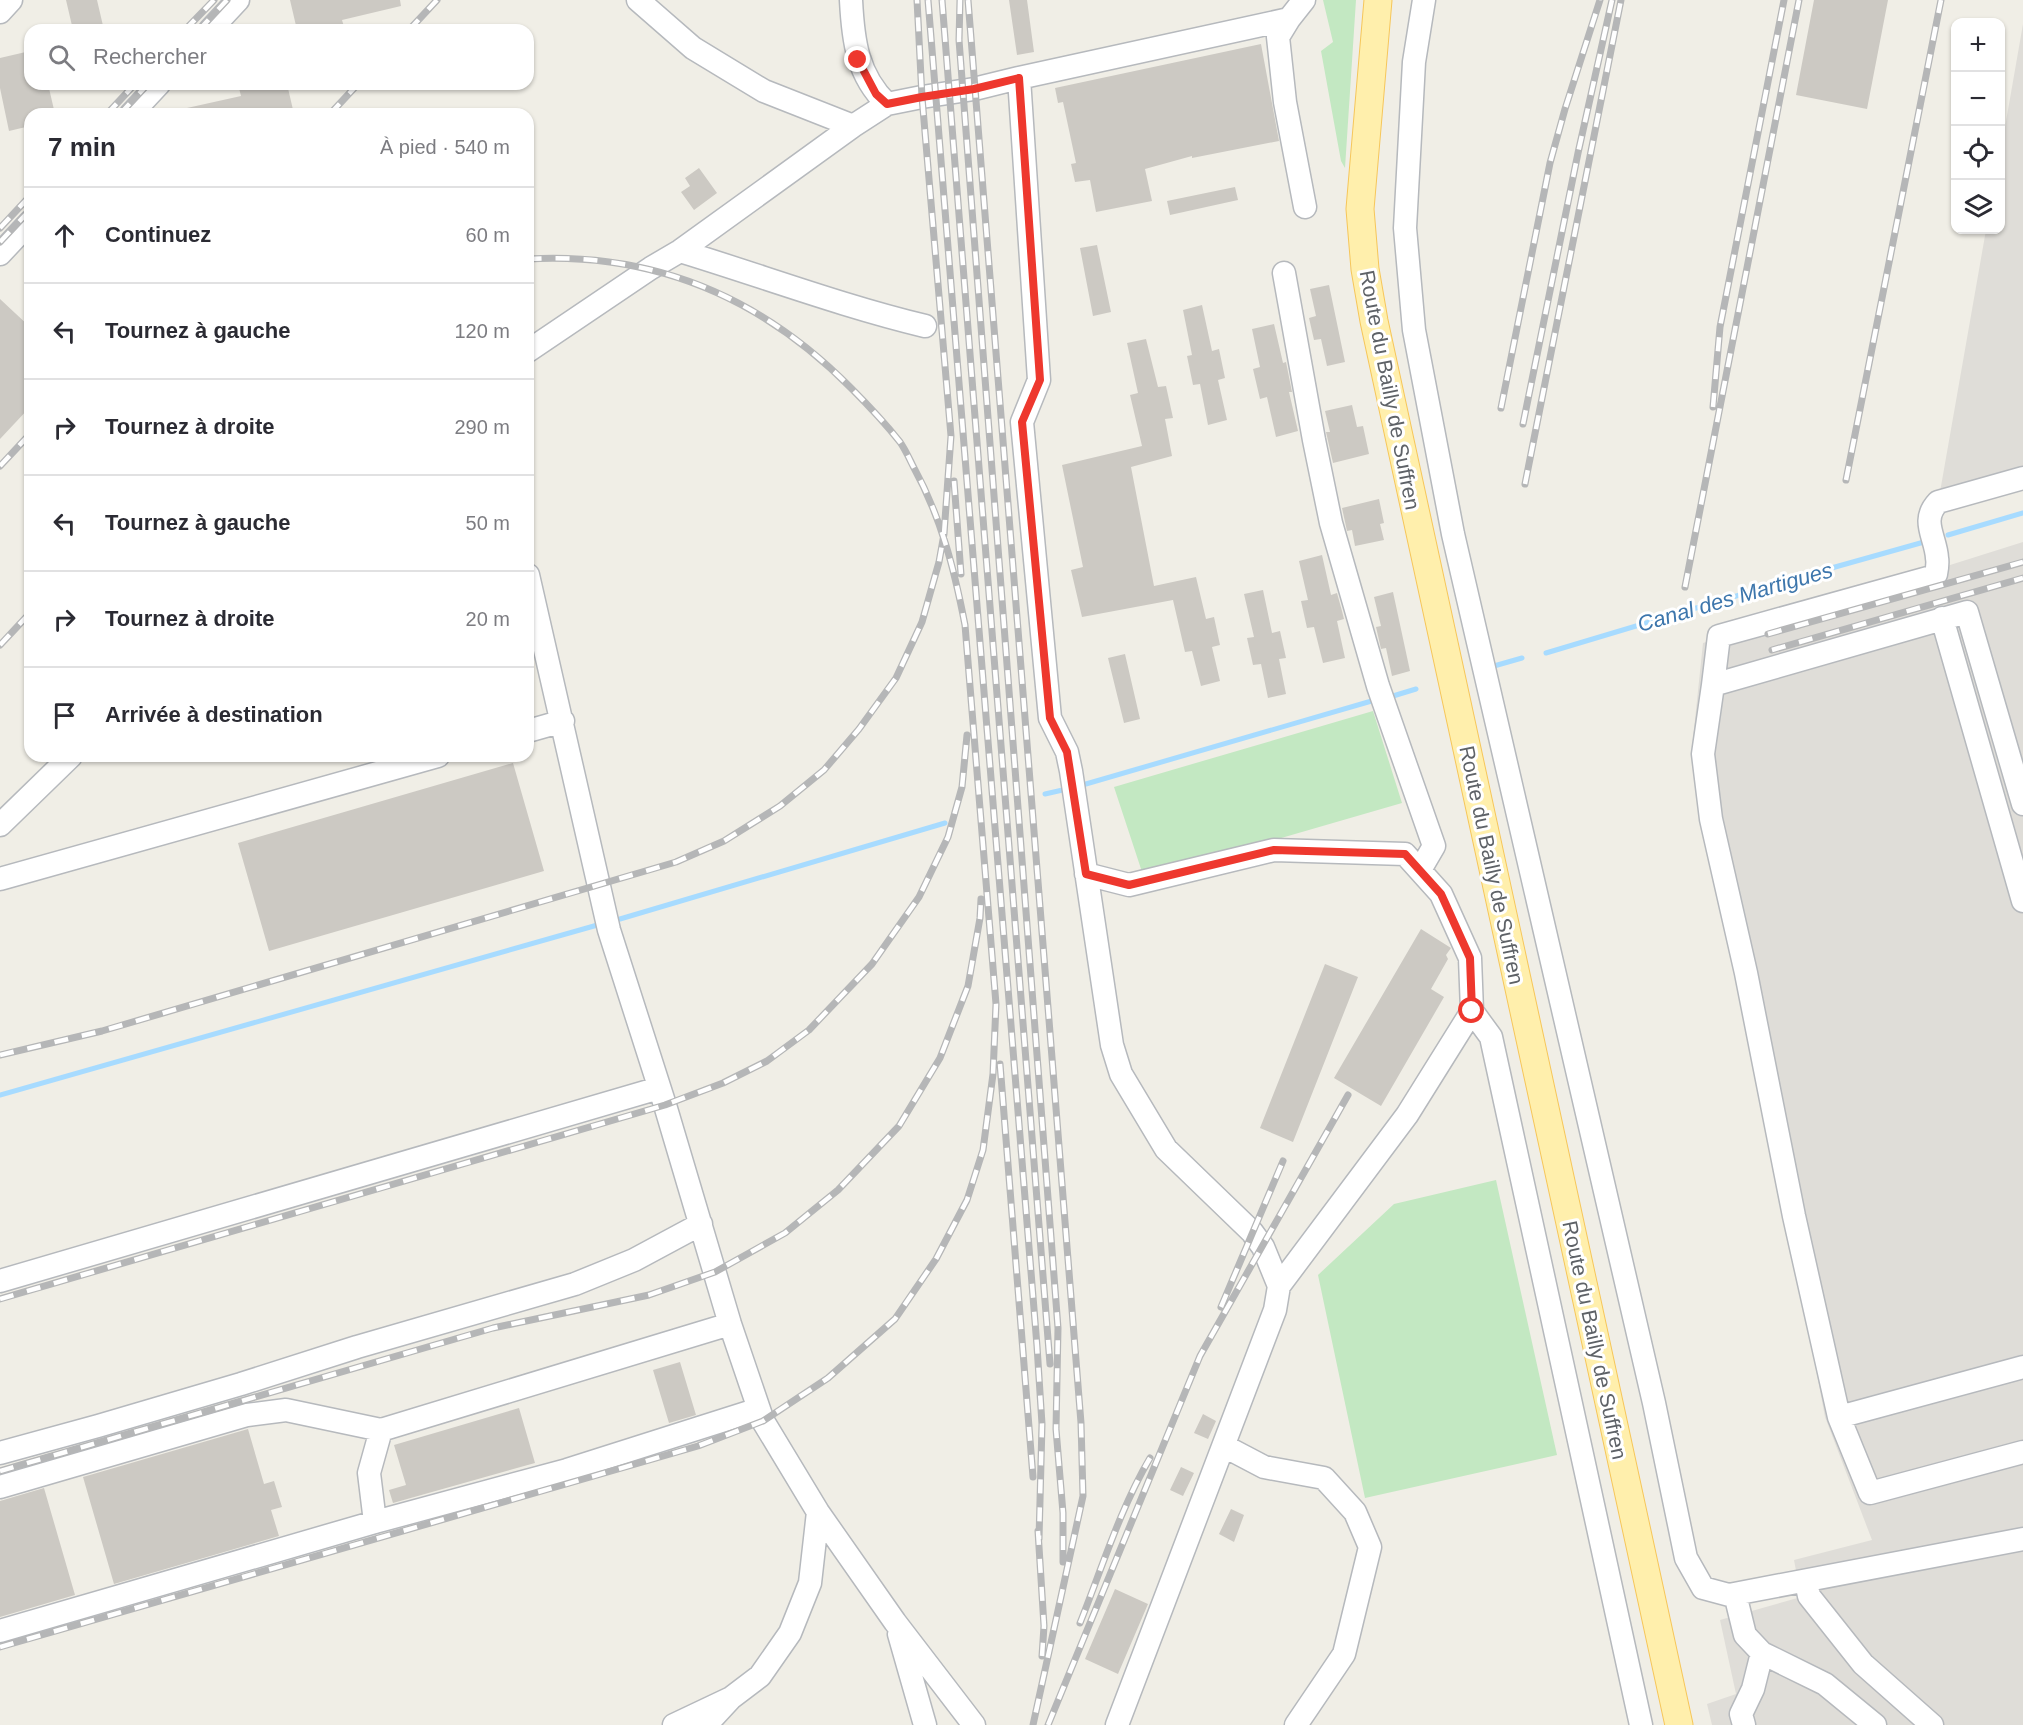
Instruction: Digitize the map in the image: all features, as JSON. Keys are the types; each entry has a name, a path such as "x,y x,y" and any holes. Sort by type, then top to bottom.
{"main road":[{"name":"Route du Bailly de Suffren","path":"1378,0 1360,209 1365,269 1374,321 1679,1725"}],"street":[{"path":"0,12 11,0"},
{"path":"216,24 238,0"},
{"path":"851,0 852,29 858,60 876,94 887,104"},
{"path":"534,347 680,251 887,104 974,89 1019,78 1291,6 1304,0"},
{"path":"1424,0 1414,62 1405,228 1414,330 1450,522 1654,1403 1686,1558 1703,1588 1729,1596 2023,1539"},
{"path":"640,1 693,48 764,91 853,126"},
{"path":"1291,6 1278,37 1285,102 1305,207"},
{"path":"1019,78 1040,380 1022,422 1050,718 1067,752 1071,771 1112,1045 1121,1074 1166,1149 1252,1232 1263,1247 1279,1286"},
{"path":"137,108 153,90"},
{"path":"0,254 24,228"},
{"path":"680,251 868,312 925,326"},
{"path":"1284,273 1331,523 1378,686 1434,846 1420,870"},
{"path":"2023,478 1938,502 1931,509 1929,523 1938,558 1936,574 1931,577 1719,636 1702,754 1712,819 1746,974 1794,1216 1839,1417 1870,1493 2023,1452"},
{"path":"534,600 609,930 730,1324 763,1421 818,1512 895,1622 974,1725"},
{"path":"1713,685 1967,612 2023,804"},
{"path":"1942,618 2023,901"},
{"path":"534,729 563,721"},
{"path":"0,825 65,762"},
{"path":"0,879 417,762"},
{"path":"1086,874 1129,885 1274,850 1405,854 1441,894 1470,958 1472,1011 1491,1037 1641,1725"},
{"path":"1118,1725 1275,1310 1279,1286 1407,1115 1472,1011"},
{"path":"0,1281 659,1088"},
{"path":"0,1453 109,1423 368,1343 575,1284 634,1260 700,1224"},
{"path":"0,1487 247,1415 286,1410 381,1430 730,1324"},
{"path":"1839,1417 2023,1367"},
{"path":"0,1631 375,1522 567,1470 759,1409"},
{"path":"375,1522 369,1473 381,1430"},
{"path":"1224,1446 1264,1467 1324,1478 1355,1512 1370,1547 1344,1654 1296,1725"},
{"path":"706,1725 731,1698 760,1676 790,1633 810,1582 818,1512"},
{"path":"1806,1582 1809,1596 1863,1664 1932,1725"},
{"path":"1735,1594 1745,1635 1762,1653 1825,1684 1875,1725"},
{"path":"895,1622 925,1725"},
{"path":"1744,1725 1741,1714 1753,1689 1762,1653"},
{"path":"674,1725 731,1698"}],"shaded area":[{"path":"2023,24 2023,470 1940,492 1985,234 2005,234 2005,127"},
{"path":"2023,542 2023,1725 1712,1725 1707,1704 1736,1694 1720,1620 1801,1597 1794,1560 1872,1540 1825,1417 1692,748 1703,643"}],"green space":[{"path":"1323,0 1356,0 1345,168 1341,161 1321,51 1333,42"},
{"path":"1373,711 1402,803 1144,878 1114,787"},
{"path":"1496,1180 1557,1455 1365,1498 1318,1275 1394,1204"}],"building":[{"path":"66,0 97,0 103,24 72,24"},
{"path":"290,0 400,0 401,6 342,20 343,24 296,24"},
{"path":"1009,0 1027,0 1034,52 1017,55"},
{"path":"1814,0 1888,0 1867,109 1796,95"},
{"path":"1261,44 1279,141 1192,158 1192,156 1145,169 1152,201 1096,212 1090,180 1075,182 1071,164 1076,163 1063,102 1058,103 1055,88"},
{"path":"24,52 24,90 49,90 54,108 24,108 24,127 9,131 0,88 0,58"},
{"path":"240,90 288,90 293,108 187,108 241,96"},
{"path":"699,168 717,193 694,210 681,192 690,186 685,178"},
{"path":"1235,187 1238,200 1170,215 1167,201"},
{"path":"1097,245 1111,312 1093,316 1080,248"},
{"path":"1329,285 1345,362 1327,366 1321,339 1314,340 1309,318 1316,316 1310,289"},
{"path":"0,299 24,321 24,413 0,439"},
{"path":"1202,305 1212,351 1219,349 1225,378 1218,380 1227,420 1208,425 1200,384 1193,385 1187,356 1192,355 1183,310"},
{"path":"1274,324 1283,363 1286,362 1292,392 1289,392 1298,431 1276,437 1267,397 1260,399 1253,369 1260,367 1252,329"},
{"path":"1146,339 1158,387 1166,386 1173,418 1165,419 1172,456 1131,467 1154,586 1196,577 1206,619 1214,617 1220,645 1212,647 1220,681 1201,686 1192,651 1185,652 1173,600 1082,617 1071,570 1083,567 1062,465 1142,446 1130,395 1138,393 1127,343"},
{"path":"1352,405 1357,427 1363,426 1369,454 1333,463 1326,432 1330,432 1325,411"},
{"path":"1379,499 1384,523 1380,524 1384,540 1355,546 1352,530 1347,531 1342,508"},
{"path":"1322,555 1331,595 1337,593 1344,619 1337,621 1345,658 1323,663 1314,627 1307,628 1301,601 1308,600 1299,561"},
{"path":"1263,590 1272,633 1280,631 1286,658 1279,659 1286,694 1268,698 1261,664 1253,665 1247,638 1254,637 1244,594"},
{"path":"1393,592 1410,671 1392,676 1386,648 1381,649 1376,627 1381,626 1374,597"},
{"path":"1125,654 1140,719 1124,723 1108,658"},
{"path":"513,763 544,871 269,951 238,843"},
{"path":"1421,929 1451,948 1446,955 1448,959 1431,989 1444,997 1381,1106 1334,1078"},
{"path":"1325,964 1358,977 1293,1142 1260,1128"},
{"path":"680,1362 696,1415 669,1423 653,1370"},
{"path":"519,1408 535,1463 393,1503 389,1490 406,1485 394,1445"},
{"path":"1203,1414 1216,1421 1208,1439 1194,1433"},
{"path":"248,1429 264,1484 274,1481 282,1507 271,1510 279,1536 114,1584 83,1477"},
{"path":"1181,1467 1194,1473 1183,1496 1170,1490"},
{"path":"44,1488 75,1595 0,1617 0,1501"},
{"path":"1231,1509 1244,1515 1234,1542 1219,1534"},
{"path":"1115,1589 1148,1604 1118,1674 1085,1659"}],"waterway":[{"name":"Canal des Martigues","path":"1948,535 2023,513"},
{"name":"Canal des Martigues","path":"1546,653 1924,542"},
{"path":"1494,666 1522,658"},
{"path":"1393,696 1416,689"},
{"path":"1079,786 1375,700"},
{"path":"1045,794 1067,789"},
{"path":"620,919 945,823"},
{"path":"0,1095 601,924"}],"railway":[{"path":"191,24 214,0"},
{"path":"205,24 227,0"},
{"path":"415,24 437,0"},
{"path":"0,1055 102,1031 676,862 724,841 780,806 824,770 859,729 896,678 922,622 939,562 944,534 951,436 922,97 917,0"},
{"path":"928,0 1037,1346 1042,1424 1039,1539"},
{"path":"942,0 1050,1364"},
{"path":"960,0 959,40 1058,1328 1056,1429 1063,1513 1063,1562"},
{"path":"968,0 1081,1423 1083,1496 1033,1725"},
{"path":"1501,408 1550,163 1600,0"},
{"path":"1523,424 1578,153 1612,0"},
{"path":"1525,484 1621,0"},
{"path":"1713,407 1720,327 1784,0"},
{"path":"1685,587 1799,0"},
{"path":"1846,480 1941,0"},
{"path":"113,108 129,90"},
{"path":"126,108 142,90"},
{"path":"336,108 352,90"},
{"path":"0,228 24,202"},
{"path":"0,242 24,216"},
{"path":"0,1647 698,1446 763,1421 828,1378 895,1319 936,1259 967,1200 983,1150 993,1074 996,1004 965,625 945,543 923,485 900,442 851,388 817,356 781,329 743,306 704,287 663,273 620,264 575,259 534,259"},
{"path":"0,466 24,440"},
{"path":"954,481 961,574"},
{"path":"1768,634 2023,562"},
{"path":"1772,650 2023,578"},
{"path":"0,645 24,619"},
{"path":"0,1299 665,1105 723,1083 767,1061 809,1030 872,964 919,897 948,837 962,787 967,735"},
{"path":"0,1471 493,1328 649,1295 715,1272 785,1233 838,1190 899,1126 940,1058 968,986 980,918 981,899"},
{"path":"1000,1064 1033,1477"},
{"path":"1048,1725 1200,1356 1348,1095"},
{"path":"1221,1307 1283,1161"},
{"path":"1080,1623 1120,1518 1150,1458"},
{"path":"1038,1531 1044,1626 1042,1656"}],"route":[{"path":"858,60 876,94 887,104 974,89 1019,78 1040,380 1022,422 1050,718 1067,752 1086,874 1129,885 1274,850 1405,854 1441,894 1470,958 1472,1011"}]}
